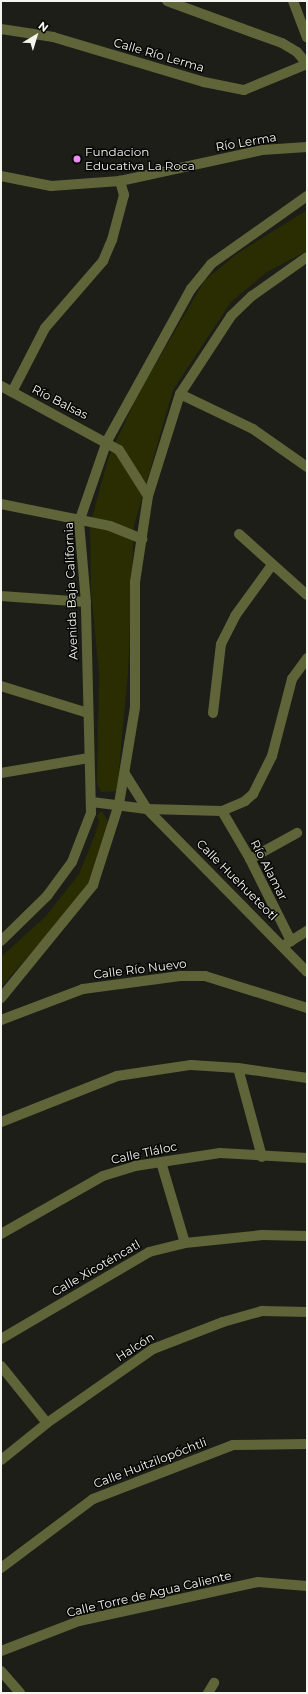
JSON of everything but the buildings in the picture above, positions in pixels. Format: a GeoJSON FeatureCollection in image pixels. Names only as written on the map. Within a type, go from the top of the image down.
{"type":"FeatureCollection","features":[{"type":"Feature","properties":{"kind":"street"},"geometry":{"type":"LineString","coordinates":[[167,1],[282,43],[296,52],[307,64]]}},
{"type":"Feature","properties":{"kind":"street"},"geometry":{"type":"LineString","coordinates":[[293,1],[307,37]]}},
{"type":"Feature","properties":{"kind":"street","name":"Calle Río Lerma"},"geometry":{"type":"LineString","coordinates":[[1,29],[53,37],[204,82],[244,90],[307,64]]}},
{"type":"Feature","properties":{"kind":"street","name":"Río Lerma"},"geometry":{"type":"LineString","coordinates":[[1,176],[51,186],[120,181],[262,150],[307,147]]}},
{"type":"Feature","properties":{"kind":"street"},"geometry":{"type":"LineString","coordinates":[[12,392],[45,328],[103,261],[112,240],[124,195],[120,181]]}},
{"type":"Feature","properties":{"kind":"street","name":"Avenida Baja California"},"geometry":{"type":"LineString","coordinates":[[1,941],[47,896],[72,862],[82,840],[92,802],[89,758],[86,602],[79,522],[107,441],[191,289],[210,264],[307,196]]}},
{"type":"Feature","properties":{"kind":"street"},"geometry":{"type":"LineString","coordinates":[[1,998],[93,885],[119,804],[135,707],[135,582],[148,496],[180,394],[231,316],[252,296],[307,257]]}},
{"type":"Feature","properties":{"kind":"street","name":"Río Balsas"},"geometry":{"type":"LineString","coordinates":[[1,386],[107,441],[119,450],[128,462],[148,496]]}},
{"type":"Feature","properties":{"kind":"street"},"geometry":{"type":"LineString","coordinates":[[180,394],[253,429],[307,467]]}},
{"type":"Feature","properties":{"kind":"street"},"geometry":{"type":"LineString","coordinates":[[1,504],[79,522],[110,526],[142,538]]}},
{"type":"Feature","properties":{"kind":"street"},"geometry":{"type":"LineString","coordinates":[[240,534],[272,565],[307,595]]}},
{"type":"Feature","properties":{"kind":"street"},"geometry":{"type":"LineString","coordinates":[[213,713],[221,644],[235,616],[272,565]]}},
{"type":"Feature","properties":{"kind":"street"},"geometry":{"type":"LineString","coordinates":[[1,596],[86,602]]}},
{"type":"Feature","properties":{"kind":"street"},"geometry":{"type":"LineString","coordinates":[[92,802],[119,804],[147,809],[222,811],[245,801],[253,794],[272,756],[292,679],[307,658]]}},
{"type":"Feature","properties":{"kind":"street"},"geometry":{"type":"LineString","coordinates":[[1,686],[88,713]]}},
{"type":"Feature","properties":{"kind":"street"},"geometry":{"type":"LineString","coordinates":[[1,773],[89,758]]}},
{"type":"Feature","properties":{"kind":"street","name":"Calle Huehueteotl"},"geometry":{"type":"LineString","coordinates":[[125,774],[147,809],[287,943],[307,972]]}},
{"type":"Feature","properties":{"kind":"street","name":"Río Alamar"},"geometry":{"type":"LineString","coordinates":[[222,811],[250,858],[287,943]]}},
{"type":"Feature","properties":{"kind":"street"},"geometry":{"type":"LineString","coordinates":[[250,858],[297,833]]}},
{"type":"Feature","properties":{"kind":"street"},"geometry":{"type":"LineString","coordinates":[[287,943],[307,931]]}},
{"type":"Feature","properties":{"kind":"street","name":"Calle Río Nuevo"},"geometry":{"type":"LineString","coordinates":[[1,1020],[83,989],[180,976],[205,976],[307,1008]]}},
{"type":"Feature","properties":{"kind":"street"},"geometry":{"type":"LineString","coordinates":[[1,1122],[117,1076],[191,1065],[238,1068],[307,1078]]}},
{"type":"Feature","properties":{"kind":"street"},"geometry":{"type":"LineString","coordinates":[[238,1068],[262,1157]]}},
{"type":"Feature","properties":{"kind":"street","name":"Calle Tláloc"},"geometry":{"type":"LineString","coordinates":[[1,1234],[103,1176],[161,1162],[220,1153],[262,1157],[307,1158]]}},
{"type":"Feature","properties":{"kind":"street"},"geometry":{"type":"LineString","coordinates":[[161,1162],[185,1243]]}},
{"type":"Feature","properties":{"kind":"street","name":"Calle Xicoténcatl"},"geometry":{"type":"LineString","coordinates":[[1,1339],[149,1252],[185,1243],[263,1236],[307,1236]]}},
{"type":"Feature","properties":{"kind":"street","name":"Halcón"},"geometry":{"type":"LineString","coordinates":[[1,1460],[47,1423],[153,1349],[223,1322],[262,1312],[307,1312]]}},
{"type":"Feature","properties":{"kind":"street"},"geometry":{"type":"LineString","coordinates":[[1,1366],[47,1423]]}},
{"type":"Feature","properties":{"kind":"street","name":"Calle Huitzilopóchtli"},"geometry":{"type":"LineString","coordinates":[[1,1568],[93,1499],[233,1445],[307,1444]]}},
{"type":"Feature","properties":{"kind":"street","name":"Calle Torre de Agua Caliente"},"geometry":{"type":"LineString","coordinates":[[1,1651],[79,1621],[258,1582],[307,1586]]}},
{"type":"Feature","properties":{"kind":"street"},"geometry":{"type":"LineString","coordinates":[[1,1672],[20,1693]]}},
{"type":"Feature","properties":{"kind":"street"},"geometry":{"type":"LineString","coordinates":[[208,1693],[214,1683]]}},
{"type":"Feature","properties":{"kind":"green space"},"geometry":{"type":"Polygon","coordinates":[[[307,210],[307,251],[267,272],[231,302],[173,390],[134,526],[128,673],[117,791],[101,792],[97,784],[99,674],[91,591],[90,525],[108,459],[139,392],[205,280],[238,253],[307,210]]]}},
{"type":"Feature","properties":{"kind":"green space"},"geometry":{"type":"Polygon","coordinates":[[[102,811],[109,823],[89,887],[1,987],[1,957],[46,916],[79,874],[95,835],[99,821],[97,815],[102,811]]]}},
{"type":"Feature","properties":{"kind":"place","name":"Fundacion Educativa La Roca"},"geometry":{"type":"Point","coordinates":[77,159]}}]}
